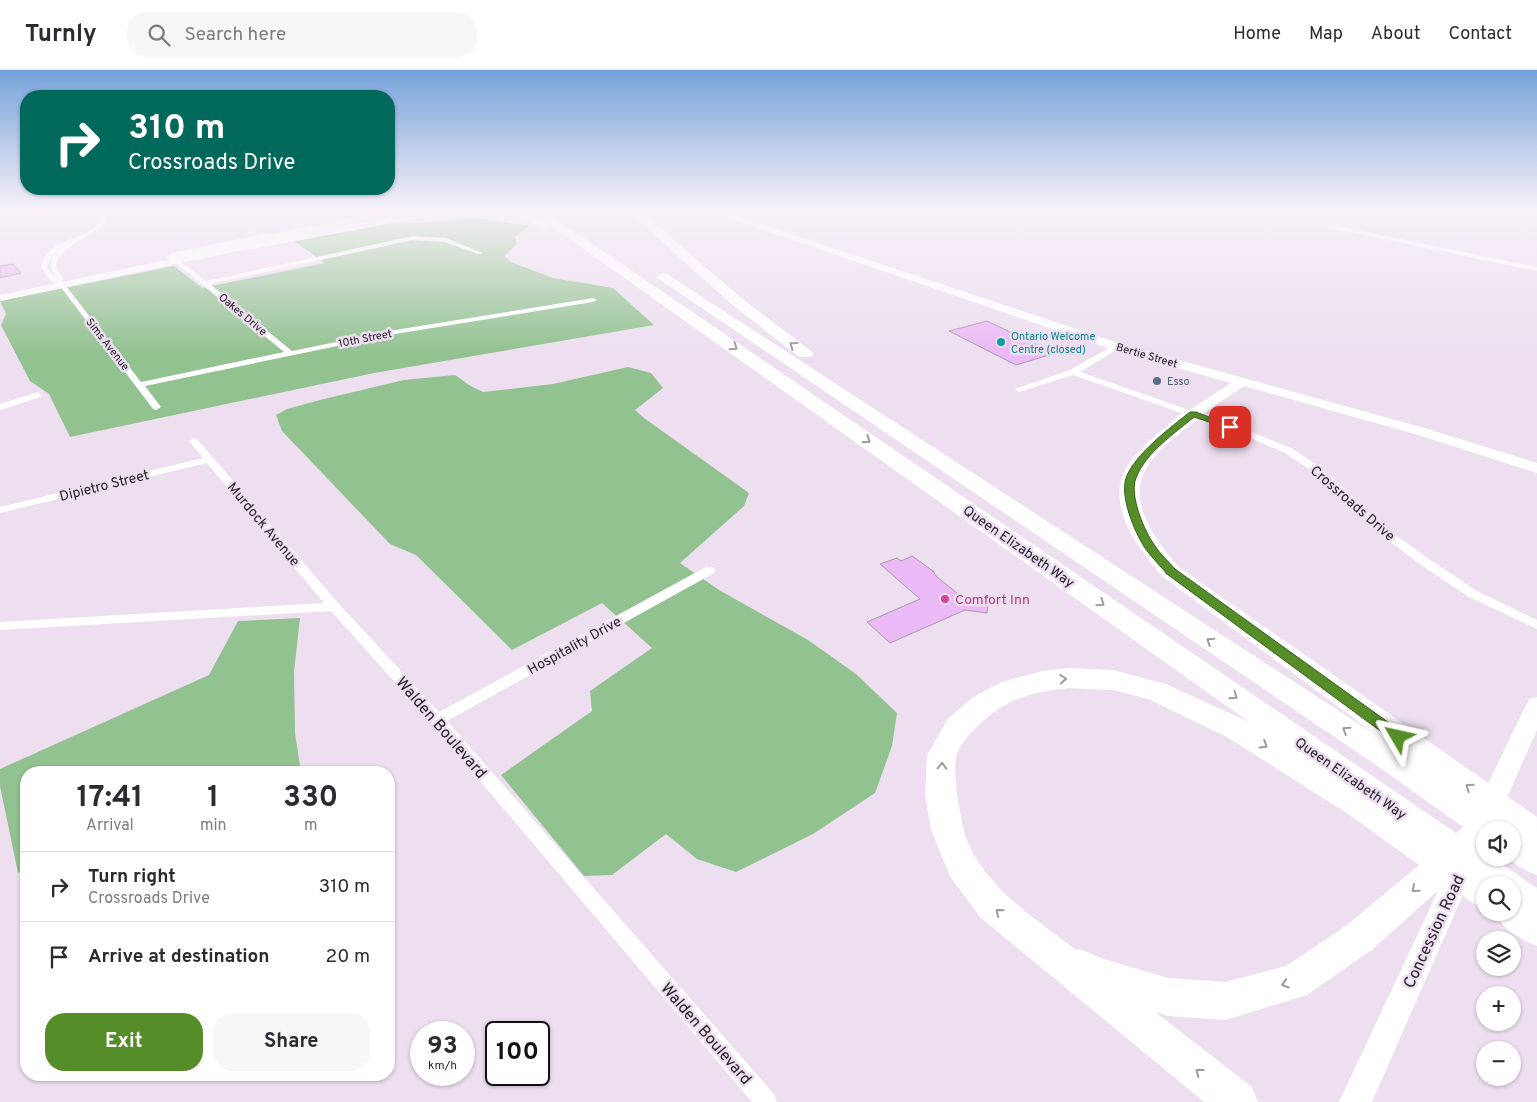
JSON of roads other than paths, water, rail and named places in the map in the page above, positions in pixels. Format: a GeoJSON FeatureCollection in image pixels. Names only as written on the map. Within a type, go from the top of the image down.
{"type":"FeatureCollection","features":[{"type":"Feature","properties":{"kind":"highway"},"geometry":{"type":"LineString","coordinates":[[174,259],[186,256]]}},
{"type":"Feature","properties":{"kind":"highway"},"geometry":{"type":"LineString","coordinates":[[591,256],[628,280],[668,301]]}},
{"type":"Feature","properties":{"kind":"highway","name":"Queen Elizabeth Way"},"geometry":{"type":"LineString","coordinates":[[603,256],[1361,795]]}},
{"type":"Feature","properties":{"kind":"highway"},"geometry":{"type":"LineString","coordinates":[[685,256],[776,333],[962,466],[1087,559]]}},
{"type":"Feature","properties":{"kind":"highway","name":"Queen Elizabeth Way"},"geometry":{"type":"LineString","coordinates":[[649,269],[1087,559],[1393,747],[1476,824]]}},
{"type":"Feature","properties":{"kind":"highway"},"geometry":{"type":"LineString","coordinates":[[1193,414],[1165,436],[1145,456],[1131,478],[1130,502],[1138,525],[1150,547],[1171,572],[1393,747],[1529,849]]}},
{"type":"Feature","properties":{"kind":"highway"},"geometry":{"type":"LineString","coordinates":[[1237,1102],[992,906],[964,867],[947,829],[941,794],[942,755],[957,728],[983,704],[1012,689],[1042,681],[1070,678],[1114,680],[1156,691],[1188,704],[1361,795],[1480,876]]}},
{"type":"Feature","properties":{"kind":"highway"},"geometry":{"type":"LineString","coordinates":[[1036,943],[1095,975],[1168,997],[1225,1001],[1294,982],[1360,937],[1476,840]]}},
{"type":"Feature","properties":{"kind":"highway"},"geometry":{"type":"LineString","coordinates":[[1521,909],[1537,929]]}},
{"type":"Feature","properties":{"kind":"main road"},"geometry":{"type":"LineString","coordinates":[[0,298],[59,279],[190,256]]}},
{"type":"Feature","properties":{"kind":"main road"},"geometry":{"type":"LineString","coordinates":[[0,293],[59,279],[174,259]]}},
{"type":"Feature","properties":{"kind":"street","name":"Sims Avenue"},"geometry":{"type":"LineString","coordinates":[[47,256],[45,258],[44,268],[52,279],[59,279],[156,407]]}},
{"type":"Feature","properties":{"kind":"street"},"geometry":{"type":"LineString","coordinates":[[174,259],[187,256]]}},
{"type":"Feature","properties":{"kind":"street"},"geometry":{"type":"LineString","coordinates":[[206,283],[329,256]]}},
{"type":"Feature","properties":{"kind":"street","name":"Bertie Street"},"geometry":{"type":"LineString","coordinates":[[847,256],[1117,347],[1423,432],[1537,468]]}},
{"type":"Feature","properties":{"kind":"street"},"geometry":{"type":"LineString","coordinates":[[1474,256],[1537,269]]}},
{"type":"Feature","properties":{"kind":"street","name":"Oakes Drive"},"geometry":{"type":"LineString","coordinates":[[174,259],[206,283],[290,353]]}},
{"type":"Feature","properties":{"kind":"street","name":"10th Street"},"geometry":{"type":"LineString","coordinates":[[139,385],[395,332],[593,300]]}},
{"type":"Feature","properties":{"kind":"street"},"geometry":{"type":"LineString","coordinates":[[1019,389],[1073,372],[1117,347]]}},
{"type":"Feature","properties":{"kind":"street","name":"Crossroads Drive"},"geometry":{"type":"LineString","coordinates":[[1073,372],[1262,439],[1288,452],[1313,467],[1343,493],[1376,526],[1424,562],[1473,594],[1537,625]]}},
{"type":"Feature","properties":{"kind":"street"},"geometry":{"type":"LineString","coordinates":[[1193,414],[1241,382]]}},
{"type":"Feature","properties":{"kind":"street"},"geometry":{"type":"LineString","coordinates":[[0,407],[38,395]]}},
{"type":"Feature","properties":{"kind":"street","name":"Murdock Avenue"},"geometry":{"type":"LineString","coordinates":[[194,441],[334,607]]}},
{"type":"Feature","properties":{"kind":"street","name":"Dipietro Street"},"geometry":{"type":"LineString","coordinates":[[0,510],[209,459]]}},
{"type":"Feature","properties":{"kind":"street","name":"Hospitality Drive"},"geometry":{"type":"LineString","coordinates":[[437,720],[710,570]]}},
{"type":"Feature","properties":{"kind":"street"},"geometry":{"type":"LineString","coordinates":[[0,626],[334,607]]}},
{"type":"Feature","properties":{"kind":"street","name":"Walden Boulevard"},"geometry":{"type":"LineString","coordinates":[[334,607],[437,720],[766,1102]]}},
{"type":"Feature","properties":{"kind":"street","name":"Concession Road"},"geometry":{"type":"LineString","coordinates":[[1490,821],[1537,705]]}},
{"type":"Feature","properties":{"kind":"street","name":"Concession Road"},"geometry":{"type":"LineString","coordinates":[[1355,1102],[1476,851]]}},
{"type":"Feature","properties":{"kind":"place","name":"Ontario Welcome Centre (closed)"},"geometry":{"type":"Point","coordinates":[1001,342]}},
{"type":"Feature","properties":{"kind":"place","name":"Esso"},"geometry":{"type":"Point","coordinates":[1157,381]}},
{"type":"Feature","properties":{"kind":"place","name":"Comfort Inn"},"geometry":{"type":"Point","coordinates":[945,599]}}]}
